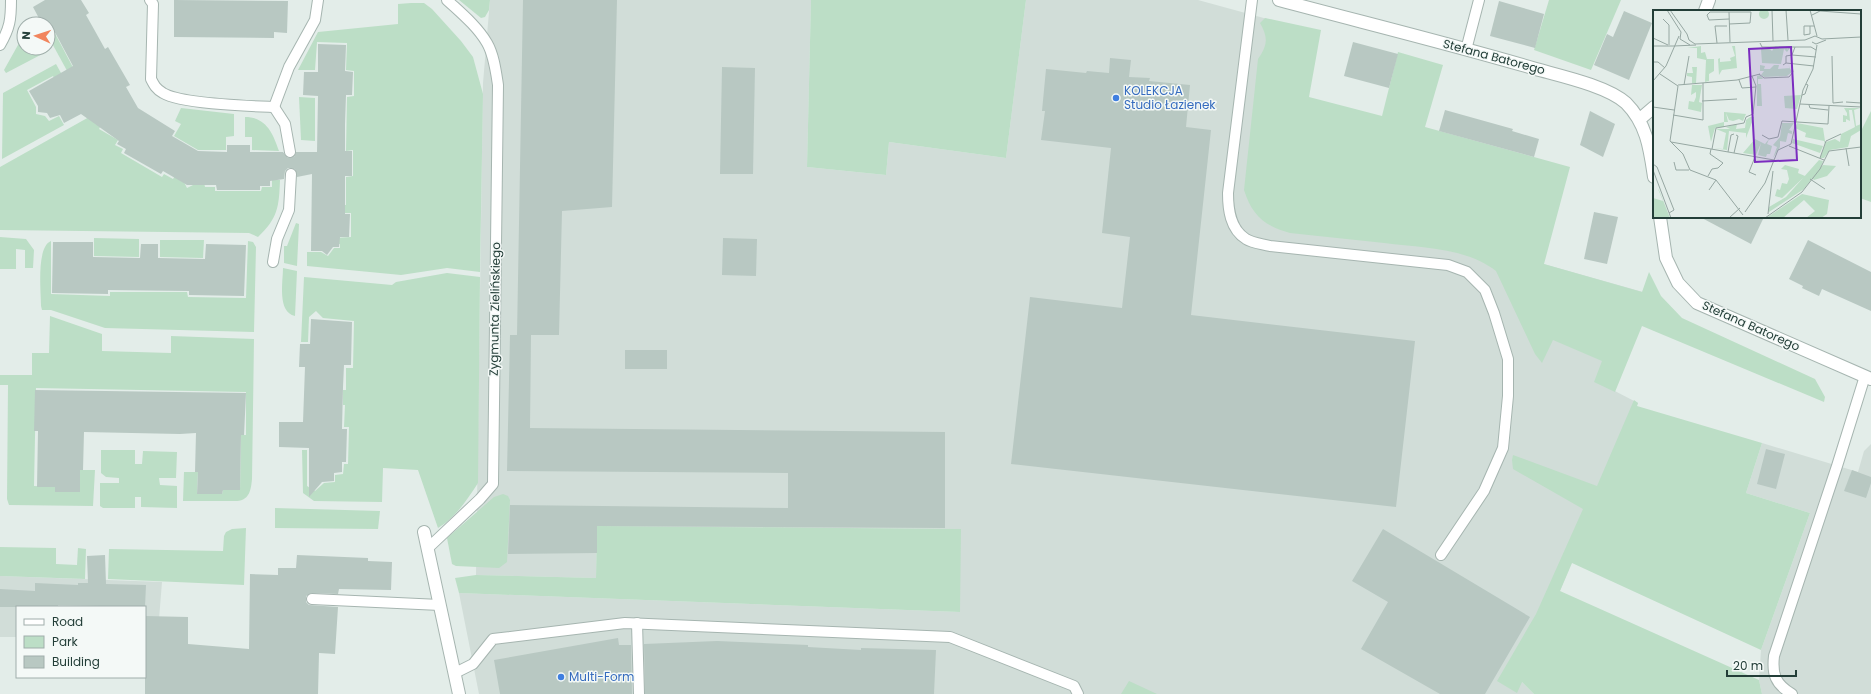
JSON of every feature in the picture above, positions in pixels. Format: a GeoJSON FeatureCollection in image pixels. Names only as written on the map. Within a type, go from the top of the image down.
{"type":"FeatureCollection","features":[{"type":"Feature","properties":{"kind":"street","name":"Stefana Batorego"},"geometry":{"type":"LineString","coordinates":[[1279,0],[1586,83],[1616,96],[1625,102],[1640,119],[1649,146],[1653,172]]}},
{"type":"Feature","properties":{"kind":"street"},"geometry":{"type":"LineString","coordinates":[[1705,10],[1709,0]]}},
{"type":"Feature","properties":{"kind":"street"},"geometry":{"type":"LineString","coordinates":[[1640,119],[1653,108]]}},
{"type":"Feature","properties":{"kind":"street","name":"Stefana Batorego"},"geometry":{"type":"LineString","coordinates":[[1660,218],[1666,258],[1678,283],[1697,303],[1868,377]]}},
{"type":"Feature","properties":{"kind":"street"},"geometry":{"type":"LineString","coordinates":[[424,532],[459,694]]}},
{"type":"Feature","properties":{"kind":"lane"},"geometry":{"type":"LineString","coordinates":[[0,45],[7,34],[11,22],[11,0]]}},
{"type":"Feature","properties":{"kind":"lane"},"geometry":{"type":"LineString","coordinates":[[150,0],[153,4],[151,79],[155,87],[173,98],[274,107]]}},
{"type":"Feature","properties":{"kind":"lane"},"geometry":{"type":"LineString","coordinates":[[274,107],[289,67],[315,20],[318,0]]}},
{"type":"Feature","properties":{"kind":"lane","name":"Zygmunta Zielińskiego"},"geometry":{"type":"LineString","coordinates":[[428,548],[461,518],[493,484],[498,85],[494,63],[488,44],[468,19],[447,0]]}},
{"type":"Feature","properties":{"kind":"lane"},"geometry":{"type":"LineString","coordinates":[[1252,0],[1228,193],[1228,212],[1235,226],[1246,239],[1270,246],[1448,265],[1467,272],[1484,290],[1494,313],[1508,359],[1508,396],[1503,448],[1484,491],[1441,555]]}},
{"type":"Feature","properties":{"kind":"lane"},"geometry":{"type":"LineString","coordinates":[[1466,50],[1479,0]]}},
{"type":"Feature","properties":{"kind":"lane"},"geometry":{"type":"LineString","coordinates":[[274,107],[285,124],[290,152]]}},
{"type":"Feature","properties":{"kind":"lane"},"geometry":{"type":"LineString","coordinates":[[273,262],[277,239],[289,210],[291,174]]}},
{"type":"Feature","properties":{"kind":"lane"},"geometry":{"type":"LineString","coordinates":[[1792,694],[1776,681],[1772,669],[1774,656],[1868,377]]}},
{"type":"Feature","properties":{"kind":"lane"},"geometry":{"type":"LineString","coordinates":[[312,599],[440,605]]}},
{"type":"Feature","properties":{"kind":"lane"},"geometry":{"type":"LineString","coordinates":[[455,673],[473,664],[493,639],[625,623],[637,623],[950,637],[1074,686],[1078,694]]}},
{"type":"Feature","properties":{"kind":"lane"},"geometry":{"type":"LineString","coordinates":[[637,623],[639,694]]}},
{"type":"Feature","properties":{"kind":"shaded area"},"geometry":{"type":"Polygon","coordinates":[[[490,0],[811,0],[807,167],[886,175],[889,142],[1006,158],[1026,0],[1198,0],[1271,20],[1251,182],[1643,292],[1609,388],[1638,403],[1522,682],[1534,694],[479,694],[459,593],[960,612],[960,529],[597,529],[596,578],[476,575],[483,83],[490,0]]]}},
{"type":"Feature","properties":{"kind":"shaded area"},"geometry":{"type":"Polygon","coordinates":[[[1762,443],[1858,472],[1864,451],[1871,444],[1871,694],[1762,694],[1759,680],[1761,650],[1810,513],[1746,493],[1762,443]]]}},
{"type":"Feature","properties":{"kind":"shaded area"},"geometry":{"type":"Polygon","coordinates":[[[0,576],[162,582],[157,644],[146,643],[146,606],[16,606],[16,637],[0,637],[0,576]]]}},
{"type":"Feature","properties":{"kind":"green space"},"geometry":{"type":"Polygon","coordinates":[[[459,0],[490,0],[489,10],[485,17],[481,18],[459,0]]]}},
{"type":"Feature","properties":{"kind":"green space"},"geometry":{"type":"Polygon","coordinates":[[[811,0],[1026,0],[1006,158],[889,142],[886,175],[807,167],[811,0]]]}},
{"type":"Feature","properties":{"kind":"green space"},"geometry":{"type":"Polygon","coordinates":[[[1549,0],[1621,0],[1591,70],[1534,50],[1549,0]]]}},
{"type":"Feature","properties":{"kind":"green space"},"geometry":{"type":"Polygon","coordinates":[[[424,3],[432,9],[461,41],[473,57],[483,94],[480,272],[447,268],[401,275],[307,266],[307,252],[321,252],[328,256],[334,248],[340,248],[340,244],[335,244],[335,238],[351,237],[351,213],[341,213],[341,205],[346,205],[346,177],[353,176],[353,150],[346,151],[347,97],[354,96],[354,71],[346,70],[347,43],[317,42],[315,70],[298,70],[318,32],[398,24],[398,4],[424,3]]]}},
{"type":"Feature","properties":{"kind":"green space"},"geometry":{"type":"Polygon","coordinates":[[[1265,18],[1321,30],[1309,97],[1382,116],[1398,52],[1443,65],[1425,127],[1570,167],[1544,264],[1642,292],[1649,272],[1661,296],[1682,318],[1815,379],[1825,397],[1824,402],[1642,326],[1615,392],[1594,382],[1602,361],[1553,340],[1542,363],[1535,354],[1496,271],[1484,263],[1471,257],[1442,250],[1290,233],[1266,223],[1255,213],[1244,190],[1258,59],[1264,49],[1266,41],[1266,37],[1260,23],[1265,18]]]}},
{"type":"Feature","properties":{"kind":"green space"},"geometry":{"type":"Polygon","coordinates":[[[56,35],[77,75],[71,78],[56,51],[56,35]]]}},
{"type":"Feature","properties":{"kind":"green space"},"geometry":{"type":"Polygon","coordinates":[[[16,49],[16,56],[38,56],[6,73],[4,70],[16,49]]]}},
{"type":"Feature","properties":{"kind":"green space"},"geometry":{"type":"Polygon","coordinates":[[[56,64],[66,82],[58,86],[53,76],[27,90],[36,107],[36,114],[45,116],[49,121],[59,116],[64,125],[2,159],[3,93],[56,64]]]}},
{"type":"Feature","properties":{"kind":"green space"},"geometry":{"type":"Polygon","coordinates":[[[299,97],[315,98],[315,141],[301,140],[299,97]]]}},
{"type":"Feature","properties":{"kind":"green space"},"geometry":{"type":"Polygon","coordinates":[[[181,108],[234,114],[234,136],[226,137],[226,150],[198,150],[174,136],[181,124],[175,121],[181,108]]]}},
{"type":"Feature","properties":{"kind":"green space"},"geometry":{"type":"Polygon","coordinates":[[[1871,111],[1871,202],[1861,198],[1861,131],[1871,111]]]}},
{"type":"Feature","properties":{"kind":"green space"},"geometry":{"type":"Polygon","coordinates":[[[98,112],[104,120],[99,129],[118,140],[115,145],[123,149],[121,153],[162,177],[164,174],[173,179],[176,174],[181,176],[187,188],[199,182],[204,182],[205,187],[215,187],[215,191],[261,191],[262,187],[272,187],[272,180],[280,180],[278,205],[270,224],[258,237],[249,233],[0,230],[0,167],[98,112]]]}},
{"type":"Feature","properties":{"kind":"green space"},"geometry":{"type":"Polygon","coordinates":[[[245,117],[258,120],[268,127],[279,151],[252,150],[252,137],[245,137],[245,117]]]}},
{"type":"Feature","properties":{"kind":"green space"},"geometry":{"type":"Polygon","coordinates":[[[296,223],[299,224],[297,266],[284,263],[284,246],[287,246],[296,223]]]}},
{"type":"Feature","properties":{"kind":"green space"},"geometry":{"type":"Polygon","coordinates":[[[0,237],[26,239],[34,250],[33,268],[25,268],[25,250],[16,249],[16,269],[0,269],[0,237]]]}},
{"type":"Feature","properties":{"kind":"green space"},"geometry":{"type":"Polygon","coordinates":[[[94,238],[139,239],[139,257],[94,256],[94,238]]]}},
{"type":"Feature","properties":{"kind":"green space"},"geometry":{"type":"Polygon","coordinates":[[[160,240],[204,240],[203,258],[160,257],[160,240]]]}},
{"type":"Feature","properties":{"kind":"green space"},"geometry":{"type":"Polygon","coordinates":[[[51,241],[51,294],[110,296],[110,292],[187,292],[188,297],[246,298],[248,241],[253,242],[256,247],[254,332],[105,328],[51,310],[42,310],[40,281],[41,261],[46,245],[51,241]]]}},
{"type":"Feature","properties":{"kind":"green space"},"geometry":{"type":"Polygon","coordinates":[[[283,268],[297,271],[295,316],[289,313],[283,303],[283,268]]]}},
{"type":"Feature","properties":{"kind":"green space"},"geometry":{"type":"Polygon","coordinates":[[[447,273],[480,277],[478,483],[456,513],[438,528],[418,470],[383,468],[382,502],[314,501],[303,493],[302,450],[307,450],[307,486],[315,491],[324,483],[335,482],[335,475],[343,474],[344,464],[348,464],[349,427],[344,427],[345,405],[343,405],[343,390],[346,390],[346,368],[353,368],[354,321],[323,318],[316,311],[309,317],[308,342],[301,342],[304,277],[392,285],[396,282],[447,273]]]}},
{"type":"Feature","properties":{"kind":"green space"},"geometry":{"type":"Polygon","coordinates":[[[50,316],[102,334],[102,351],[171,353],[171,336],[254,339],[252,479],[249,493],[245,499],[237,501],[183,501],[184,472],[198,472],[197,494],[222,494],[223,490],[240,490],[241,435],[246,435],[246,392],[36,388],[34,486],[55,487],[55,492],[80,492],[80,470],[95,470],[93,506],[9,505],[7,499],[8,385],[0,385],[0,375],[32,375],[32,353],[49,353],[50,316]]]}},
{"type":"Feature","properties":{"kind":"green space"},"geometry":{"type":"Polygon","coordinates":[[[1634,400],[1638,403],[1637,406],[1762,443],[1746,493],[1810,513],[1761,650],[1572,563],[1560,591],[1759,680],[1762,694],[1534,694],[1522,682],[1517,693],[1497,681],[1536,614],[1583,509],[1513,469],[1513,455],[1597,486],[1634,400]]]}},
{"type":"Feature","properties":{"kind":"green space"},"geometry":{"type":"Polygon","coordinates":[[[101,450],[135,450],[135,464],[142,464],[143,451],[177,452],[176,478],[159,478],[160,485],[177,486],[177,508],[141,507],[141,497],[135,497],[135,508],[103,508],[100,506],[100,483],[119,483],[119,478],[106,477],[101,473],[101,450]]]}},
{"type":"Feature","properties":{"kind":"green space"},"geometry":{"type":"Polygon","coordinates":[[[503,494],[508,496],[510,500],[507,562],[499,568],[456,566],[452,564],[447,538],[494,497],[503,494]]]}},
{"type":"Feature","properties":{"kind":"green space"},"geometry":{"type":"Polygon","coordinates":[[[275,508],[380,511],[378,529],[275,528],[275,508]]]}},
{"type":"Feature","properties":{"kind":"green space"},"geometry":{"type":"Polygon","coordinates":[[[597,526],[961,529],[960,612],[459,593],[455,578],[476,575],[596,578],[597,526]]]}},
{"type":"Feature","properties":{"kind":"green space"},"geometry":{"type":"Polygon","coordinates":[[[246,528],[244,585],[108,579],[109,549],[223,551],[224,536],[226,532],[232,529],[246,528]]]}},
{"type":"Feature","properties":{"kind":"green space"},"geometry":{"type":"Polygon","coordinates":[[[0,547],[56,548],[56,564],[77,565],[78,548],[86,549],[85,579],[0,576],[0,547]]]}},
{"type":"Feature","properties":{"kind":"green space"},"geometry":{"type":"Polygon","coordinates":[[[1129,681],[1157,694],[1121,694],[1129,681]]]}},
{"type":"Feature","properties":{"kind":"building"},"geometry":{"type":"Polygon","coordinates":[[[45,0],[81,0],[89,13],[86,15],[105,49],[108,47],[130,85],[126,87],[138,108],[175,131],[172,136],[198,151],[227,152],[227,145],[250,145],[250,152],[283,152],[288,158],[294,157],[296,152],[317,152],[318,96],[303,95],[304,72],[318,72],[318,44],[346,45],[345,71],[353,72],[352,95],[346,95],[345,124],[345,151],[352,151],[352,176],[345,176],[345,214],[350,214],[349,237],[340,237],[339,247],[333,247],[327,255],[322,251],[311,251],[312,174],[297,177],[295,169],[288,168],[285,171],[284,179],[270,181],[270,186],[260,186],[260,190],[217,190],[216,185],[187,185],[163,171],[161,174],[124,153],[126,149],[117,144],[119,141],[81,114],[64,123],[60,115],[50,118],[47,113],[38,112],[38,106],[29,91],[73,66],[56,34],[56,16],[38,16],[33,7],[45,0]]]}},
{"type":"Feature","properties":{"kind":"building"},"geometry":{"type":"Polygon","coordinates":[[[174,0],[288,1],[287,33],[274,32],[274,38],[174,37],[174,0]]]}},
{"type":"Feature","properties":{"kind":"building"},"geometry":{"type":"Polygon","coordinates":[[[523,0],[617,0],[612,207],[562,211],[559,335],[531,335],[530,428],[945,432],[945,528],[597,526],[597,553],[508,554],[510,505],[788,508],[788,473],[507,471],[510,335],[517,335],[523,0]]]}},
{"type":"Feature","properties":{"kind":"building"},"geometry":{"type":"Polygon","coordinates":[[[1499,1],[1544,14],[1535,48],[1490,36],[1499,1]]]}},
{"type":"Feature","properties":{"kind":"building"},"geometry":{"type":"Polygon","coordinates":[[[1624,11],[1652,23],[1629,80],[1594,65],[1607,34],[1613,37],[1624,11]]]}},
{"type":"Feature","properties":{"kind":"building"},"geometry":{"type":"Polygon","coordinates":[[[1353,42],[1398,54],[1389,88],[1344,76],[1353,42]]]}},
{"type":"Feature","properties":{"kind":"building"},"geometry":{"type":"Polygon","coordinates":[[[1110,58],[1131,60],[1129,77],[1150,78],[1149,81],[1190,85],[1186,127],[1211,130],[1191,315],[1415,341],[1396,507],[1011,464],[1030,297],[1122,308],[1130,237],[1102,233],[1111,148],[1041,140],[1045,111],[1042,111],[1046,69],[1086,73],[1087,71],[1109,73],[1110,58]]]}},
{"type":"Feature","properties":{"kind":"building"},"geometry":{"type":"Polygon","coordinates":[[[722,67],[755,68],[753,174],[720,174],[722,67]]]}},
{"type":"Feature","properties":{"kind":"building"},"geometry":{"type":"Polygon","coordinates":[[[1445,110],[1513,129],[1512,131],[1539,139],[1534,157],[1439,131],[1445,110]]]}},
{"type":"Feature","properties":{"kind":"building"},"geometry":{"type":"Polygon","coordinates":[[[1590,111],[1615,124],[1603,157],[1580,145],[1590,111]]]}},
{"type":"Feature","properties":{"kind":"building"},"geometry":{"type":"Polygon","coordinates":[[[1594,212],[1618,217],[1607,264],[1584,259],[1594,212]]]}},
{"type":"Feature","properties":{"kind":"building"},"geometry":{"type":"Polygon","coordinates":[[[1702,218],[1764,218],[1751,244],[1702,218]]]}},
{"type":"Feature","properties":{"kind":"building"},"geometry":{"type":"Polygon","coordinates":[[[723,238],[757,239],[756,276],[722,275],[723,238]]]}},
{"type":"Feature","properties":{"kind":"building"},"geometry":{"type":"Polygon","coordinates":[[[1808,240],[1871,272],[1871,311],[1822,289],[1819,296],[1802,288],[1803,286],[1789,279],[1808,240]]]}},
{"type":"Feature","properties":{"kind":"building"},"geometry":{"type":"Polygon","coordinates":[[[53,242],[93,242],[93,257],[140,258],[141,244],[158,244],[158,258],[205,259],[206,244],[246,245],[244,296],[189,295],[189,291],[108,290],[108,294],[52,293],[53,242]]]}},
{"type":"Feature","properties":{"kind":"building"},"geometry":{"type":"Polygon","coordinates":[[[311,319],[352,322],[351,365],[344,365],[343,387],[342,429],[347,429],[346,462],[342,462],[342,472],[334,473],[334,481],[322,482],[309,497],[309,448],[279,447],[279,422],[303,422],[305,367],[299,367],[300,344],[310,344],[311,319]]]}},
{"type":"Feature","properties":{"kind":"building"},"geometry":{"type":"Polygon","coordinates":[[[625,350],[667,350],[667,369],[625,369],[625,350]]]}},
{"type":"Feature","properties":{"kind":"building"},"geometry":{"type":"Polygon","coordinates":[[[35,390],[246,393],[244,435],[241,435],[240,490],[223,490],[222,494],[197,494],[198,472],[195,472],[196,433],[84,432],[83,470],[80,470],[80,492],[55,492],[55,487],[37,487],[38,431],[34,431],[35,390]]]}},
{"type":"Feature","properties":{"kind":"building"},"geometry":{"type":"Polygon","coordinates":[[[1766,449],[1785,454],[1776,489],[1757,484],[1766,449]]]}},
{"type":"Feature","properties":{"kind":"building"},"geometry":{"type":"Polygon","coordinates":[[[1852,470],[1871,477],[1871,483],[1866,498],[1844,491],[1852,470]]]}},
{"type":"Feature","properties":{"kind":"building"},"geometry":{"type":"Polygon","coordinates":[[[1383,529],[1530,617],[1485,694],[1440,694],[1361,649],[1388,602],[1352,581],[1383,529]]]}},
{"type":"Feature","properties":{"kind":"building"},"geometry":{"type":"Polygon","coordinates":[[[105,555],[106,584],[146,585],[145,606],[58,605],[0,607],[0,589],[35,591],[35,583],[78,585],[78,583],[88,583],[87,556],[105,555]]]}},
{"type":"Feature","properties":{"kind":"building"},"geometry":{"type":"Polygon","coordinates":[[[297,555],[368,558],[368,561],[392,562],[391,590],[339,589],[338,594],[312,593],[306,596],[306,602],[309,605],[338,607],[335,654],[319,653],[318,694],[145,694],[146,616],[188,617],[188,644],[249,649],[250,574],[278,575],[278,568],[296,568],[297,555]]]}},
{"type":"Feature","properties":{"kind":"building","name":"Multi-Form"},"geometry":{"type":"Polygon","coordinates":[[[618,638],[619,645],[631,645],[632,694],[500,694],[494,660],[618,638]]]}},
{"type":"Feature","properties":{"kind":"building"},"geometry":{"type":"Polygon","coordinates":[[[717,641],[808,645],[808,647],[861,650],[861,648],[936,650],[934,694],[645,694],[644,644],[717,641]]]}},
{"type":"Feature","properties":{"kind":"place","name":"KOLEKCJA Studio Łazienek"},"geometry":{"type":"Point","coordinates":[1116,98]}},
{"type":"Feature","properties":{"kind":"place","name":"Multi-Form"},"geometry":{"type":"Point","coordinates":[561,677]}}]}
